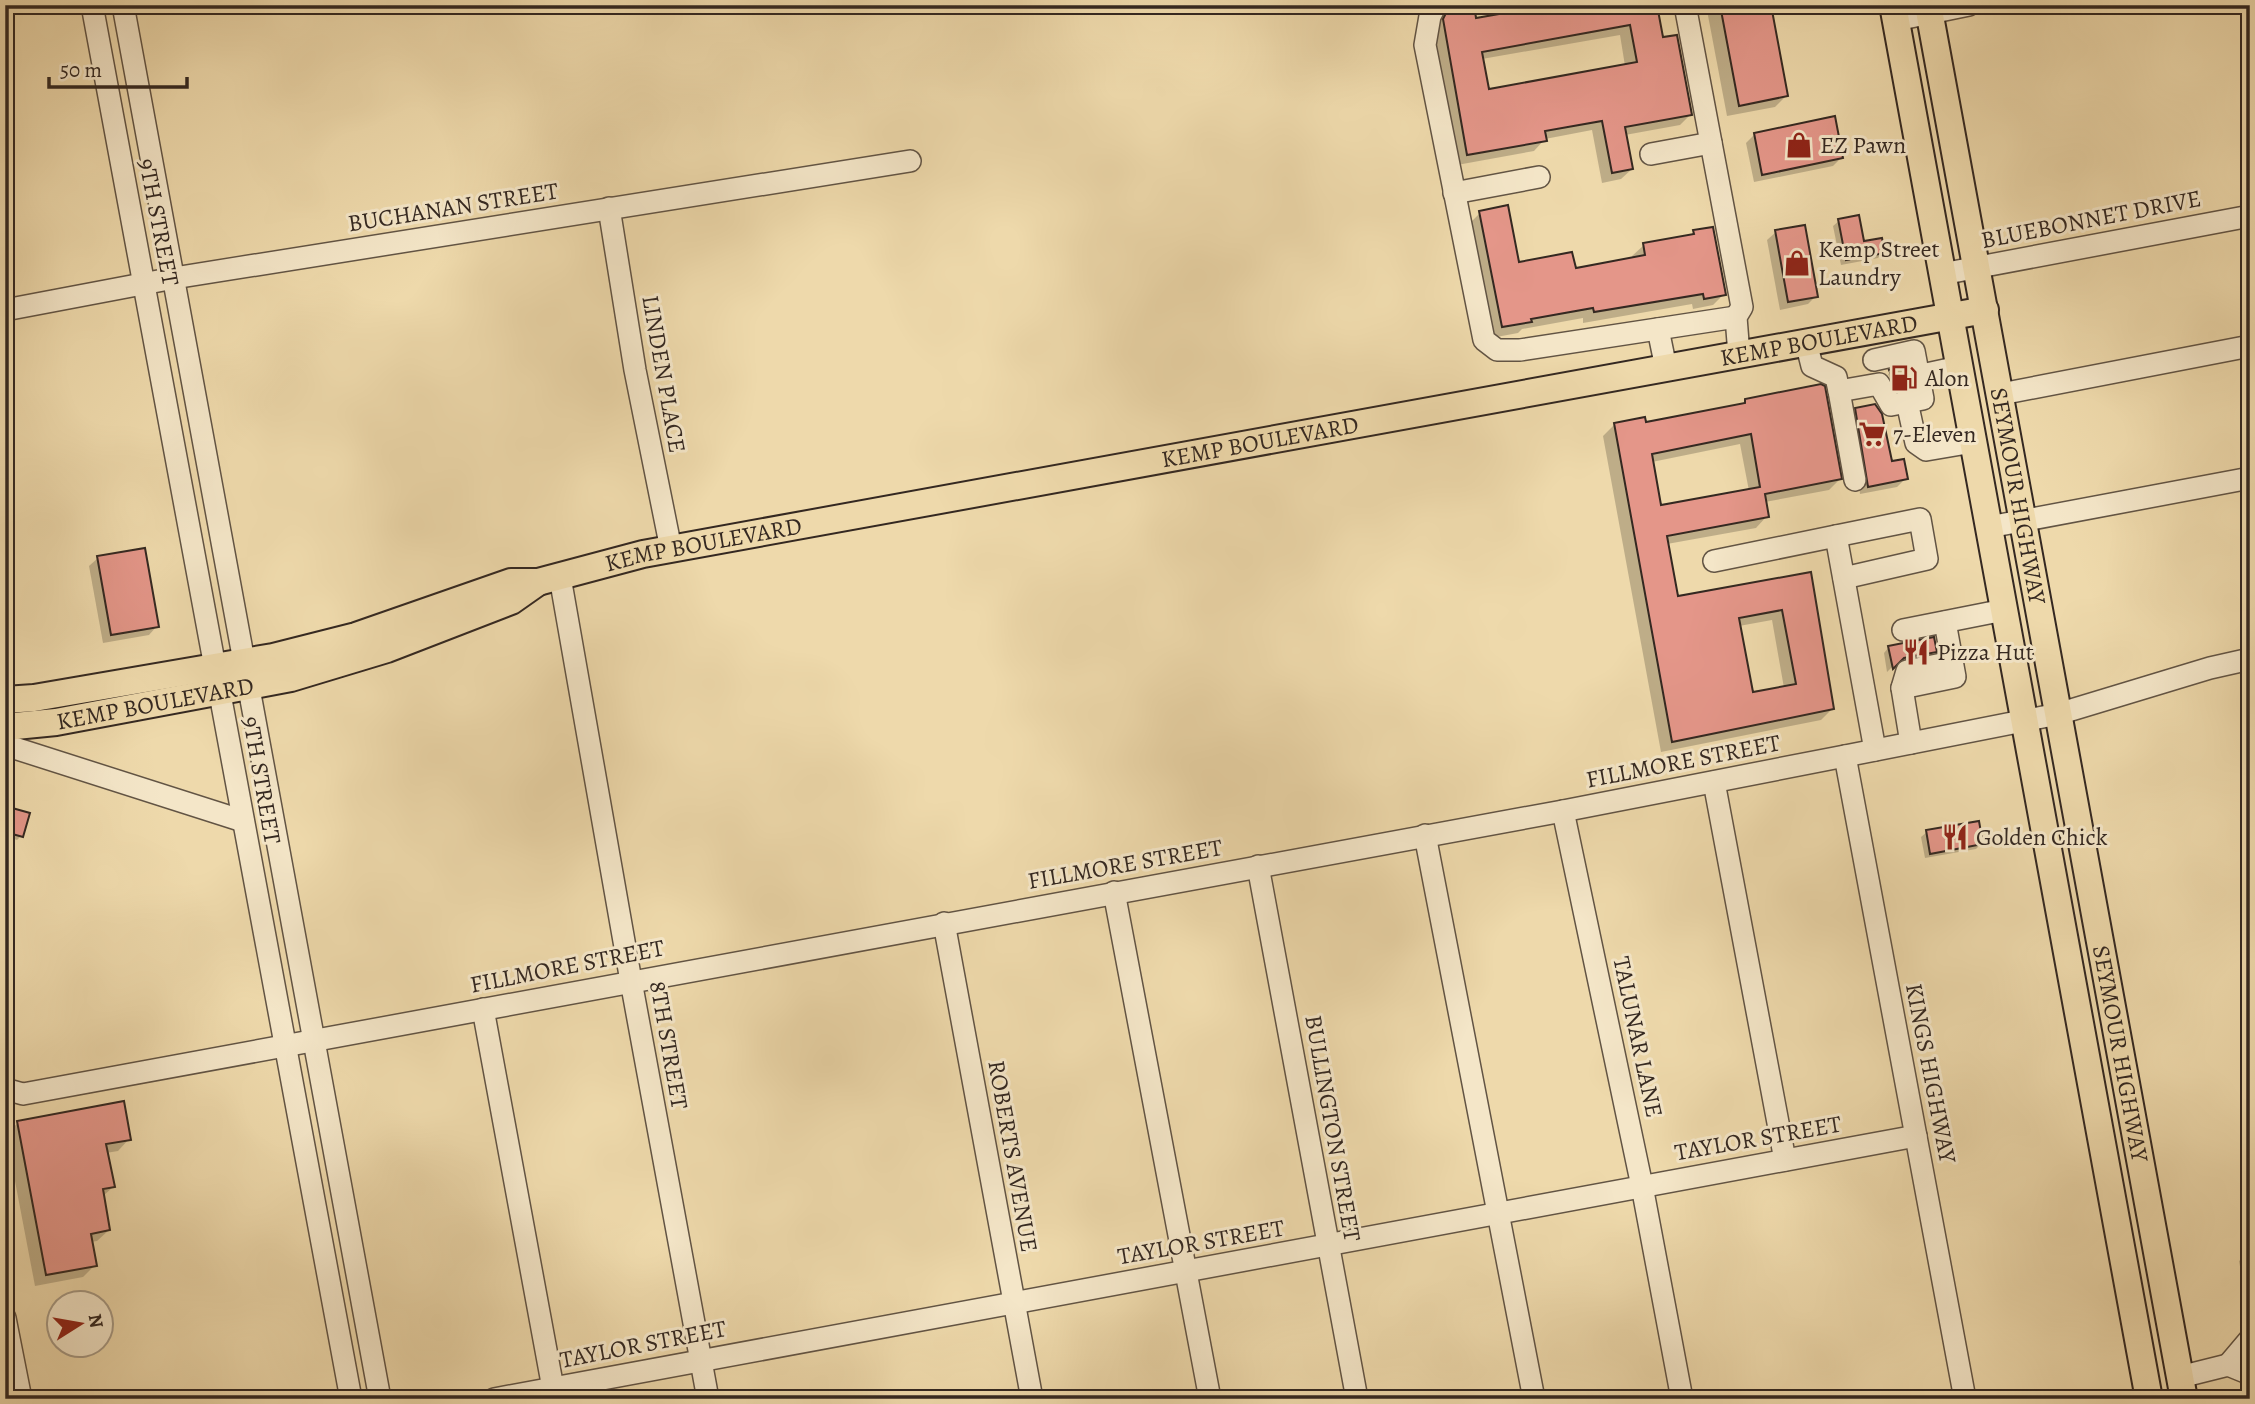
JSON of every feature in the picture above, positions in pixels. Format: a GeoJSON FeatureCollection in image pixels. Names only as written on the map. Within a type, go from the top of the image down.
{"type":"FeatureCollection","features":[{"type":"Feature","properties":{"kind":"main road","name":"SEYMOUR HIGHWAY"},"geometry":{"type":"LineString","coordinates":[[1929,9],[2182,1388]]}},
{"type":"Feature","properties":{"kind":"main road","name":"SEYMOUR HIGHWAY"},"geometry":{"type":"LineString","coordinates":[[1894,12],[2149,1399]]}},
{"type":"Feature","properties":{"kind":"main road","name":"KEMP BOULEVARD"},"geometry":{"type":"LineString","coordinates":[[5,700],[247,674],[291,678],[387,649],[511,601],[549,579],[671,549],[1985,310]]}},
{"type":"Feature","properties":{"kind":"main road","name":"KEMP BOULEVARD"},"geometry":{"type":"LineString","coordinates":[[5,727],[56,722],[217,679]]}},
{"type":"Feature","properties":{"kind":"main road"},"geometry":{"type":"LineString","coordinates":[[2094,1100],[2128,1094]]}},
{"type":"Feature","properties":{"kind":"street","name":"9TH STREET"},"geometry":{"type":"LineString","coordinates":[[92,5],[351,1399]]}},
{"type":"Feature","properties":{"kind":"street","name":"9TH STREET"},"geometry":{"type":"LineString","coordinates":[[123,5],[380,1399]]}},
{"type":"Feature","properties":{"kind":"street"},"geometry":{"type":"LineString","coordinates":[[1436,5],[1430,16],[1425,45],[1484,340],[1497,350],[1520,350],[1736,317]]}},
{"type":"Feature","properties":{"kind":"street"},"geometry":{"type":"LineString","coordinates":[[1685,5],[1742,307],[1736,317],[1739,355]]}},
{"type":"Feature","properties":{"kind":"street"},"geometry":{"type":"LineString","coordinates":[[1894,12],[1969,5]]}},
{"type":"Feature","properties":{"kind":"street"},"geometry":{"type":"LineString","coordinates":[[1651,153],[1711,143]]}},
{"type":"Feature","properties":{"kind":"street","name":"BUCHANAN STREET"},"geometry":{"type":"LineString","coordinates":[[5,310],[174,278],[910,161]]}},
{"type":"Feature","properties":{"kind":"street"},"geometry":{"type":"LineString","coordinates":[[1454,193],[1539,177]]}},
{"type":"Feature","properties":{"kind":"street","name":"LINDEN PLACE"},"geometry":{"type":"LineString","coordinates":[[609,208],[635,370],[671,549]]}},
{"type":"Feature","properties":{"kind":"street","name":"BLUEBONNET DRIVE"},"geometry":{"type":"LineString","coordinates":[[1942,274],[2250,216]]}},
{"type":"Feature","properties":{"kind":"street"},"geometry":{"type":"LineString","coordinates":[[1658,329],[1667,368]]}},
{"type":"Feature","properties":{"kind":"street"},"geometry":{"type":"LineString","coordinates":[[1867,331],[1874,360],[1885,382],[1891,405],[1923,399],[1914,351],[1874,360]]}},
{"type":"Feature","properties":{"kind":"street"},"geometry":{"type":"LineString","coordinates":[[1806,342],[1812,366],[1836,377],[1855,480]]}},
{"type":"Feature","properties":{"kind":"street"},"geometry":{"type":"LineString","coordinates":[[2001,394],[2250,346]]}},
{"type":"Feature","properties":{"kind":"street"},"geometry":{"type":"LineString","coordinates":[[1919,376],[1959,368]]}},
{"type":"Feature","properties":{"kind":"street"},"geometry":{"type":"LineString","coordinates":[[1839,391],[1885,382]]}},
{"type":"Feature","properties":{"kind":"street"},"geometry":{"type":"LineString","coordinates":[[1907,402],[1916,443],[1926,450],[1973,442]]}},
{"type":"Feature","properties":{"kind":"street"},"geometry":{"type":"LineString","coordinates":[[1989,527],[2250,478]]}},
{"type":"Feature","properties":{"kind":"street"},"geometry":{"type":"LineString","coordinates":[[1714,561],[1920,519],[1927,559],[1844,578]]}},
{"type":"Feature","properties":{"kind":"street"},"geometry":{"type":"LineString","coordinates":[[1836,536],[1875,750]]}},
{"type":"Feature","properties":{"kind":"street","name":"8TH STREET"},"geometry":{"type":"LineString","coordinates":[[549,579],[631,981],[708,1399]]}},
{"type":"Feature","properties":{"kind":"street"},"geometry":{"type":"LineString","coordinates":[[1903,630],[2004,610]]}},
{"type":"Feature","properties":{"kind":"street"},"geometry":{"type":"LineString","coordinates":[[1911,743],[1902,688],[1955,677],[1945,622]]}},
{"type":"Feature","properties":{"kind":"street","name":"FILLMORE STREET"},"geometry":{"type":"LineString","coordinates":[[5,1089],[23,1094],[1563,811],[2058,714],[2210,668],[2250,659]]}},
{"type":"Feature","properties":{"kind":"street","name":"KEMP BOULEVARD"},"geometry":{"type":"LineString","coordinates":[[5,745],[243,821]]}},
{"type":"Feature","properties":{"kind":"street","name":"KINGS HIGHWAY"},"geometry":{"type":"LineString","coordinates":[[1845,756],[1965,1399]]}},
{"type":"Feature","properties":{"kind":"street"},"geometry":{"type":"LineString","coordinates":[[1713,782],[1785,1160]]}},
{"type":"Feature","properties":{"kind":"street","name":"TALUNAR LANE"},"geometry":{"type":"LineString","coordinates":[[1563,811],[1642,1186],[1682,1399]]}},
{"type":"Feature","properties":{"kind":"street"},"geometry":{"type":"LineString","coordinates":[[1424,835],[1534,1399]]}},
{"type":"Feature","properties":{"kind":"street","name":"BULLINGTON STREET"},"geometry":{"type":"LineString","coordinates":[[1258,866],[1357,1399]]}},
{"type":"Feature","properties":{"kind":"street"},"geometry":{"type":"LineString","coordinates":[[1114,892],[1210,1399]]}},
{"type":"Feature","properties":{"kind":"street","name":"ROBERTS AVENUE"},"geometry":{"type":"LineString","coordinates":[[944,923],[1032,1399]]}},
{"type":"Feature","properties":{"kind":"street"},"geometry":{"type":"LineString","coordinates":[[483,1009],[554,1393]]}},
{"type":"Feature","properties":{"kind":"street","name":"TAYLOR STREET"},"geometry":{"type":"LineString","coordinates":[[494,1399],[554,1393],[701,1360],[1916,1136]]}},
{"type":"Feature","properties":{"kind":"street"},"geometry":{"type":"LineString","coordinates":[[5,1318],[21,1399]]}},
{"type":"Feature","properties":{"kind":"street"},"geometry":{"type":"LineString","coordinates":[[2182,1388],[2228,1365],[2250,1339]]}},
{"type":"Feature","properties":{"kind":"street"},"geometry":{"type":"LineString","coordinates":[[2228,1365],[2250,1374]]}},
{"type":"Feature","properties":{"kind":"building"},"geometry":{"type":"Polygon","coordinates":[[[1474,5],[1476,18],[1551,5],[1657,5],[1663,37],[1677,35],[1692,115],[1625,127],[1633,169],[1612,173],[1602,121],[1545,131],[1547,141],[1467,155],[1443,19],[1448,9],[1474,5]],[[1630,25],[1482,52],[1489,89],[1637,62],[1630,25]]]}},
{"type":"Feature","properties":{"kind":"building"},"geometry":{"type":"Polygon","coordinates":[[[1720,5],[1771,5],[1788,96],[1739,106],[1720,5]]]}},
{"type":"Feature","properties":{"kind":"building","name":"EZ Pawn"},"geometry":{"type":"Polygon","coordinates":[[[1835,116],[1843,158],[1762,175],[1754,133],[1835,116]]]}},
{"type":"Feature","properties":{"kind":"building"},"geometry":{"type":"Polygon","coordinates":[[[1508,205],[1519,262],[1572,252],[1576,268],[1645,255],[1643,243],[1694,234],[1693,230],[1713,227],[1726,295],[1704,299],[1703,294],[1594,312],[1593,308],[1502,327],[1479,211],[1508,205]]]}},
{"type":"Feature","properties":{"kind":"building"},"geometry":{"type":"Polygon","coordinates":[[[1859,215],[1864,241],[1882,238],[1885,253],[1846,260],[1838,219],[1859,215]]]}},
{"type":"Feature","properties":{"kind":"building","name":"Kemp Street Laundry"},"geometry":{"type":"Polygon","coordinates":[[[1805,225],[1818,297],[1788,302],[1775,230],[1805,225]]]}},
{"type":"Feature","properties":{"kind":"building"},"geometry":{"type":"Polygon","coordinates":[[[1904,367],[1908,389],[1898,390],[1889,370],[1904,367]]]}},
{"type":"Feature","properties":{"kind":"building"},"geometry":{"type":"Polygon","coordinates":[[[1821,384],[1825,386],[1842,479],[1765,494],[1769,517],[1667,536],[1678,596],[1811,572],[1834,709],[1672,742],[1614,423],[1645,417],[1646,422],[1745,403],[1745,399],[1821,384]],[[1751,434],[1652,454],[1661,505],[1760,487],[1751,434]],[[1782,610],[1739,618],[1753,692],[1796,684],[1782,610]]]}},
{"type":"Feature","properties":{"kind":"building","name":"7-Eleven"},"geometry":{"type":"Polygon","coordinates":[[[1875,404],[1882,414],[1892,461],[1904,459],[1908,479],[1868,487],[1855,408],[1875,404]]]}},
{"type":"Feature","properties":{"kind":"building"},"geometry":{"type":"Polygon","coordinates":[[[145,548],[159,627],[111,635],[97,556],[145,548]]]}},
{"type":"Feature","properties":{"kind":"building","name":"Pizza Hut"},"geometry":{"type":"Polygon","coordinates":[[[1934,637],[1937,652],[1904,658],[1893,669],[1888,646],[1934,637]]]}},
{"type":"Feature","properties":{"kind":"building"},"geometry":{"type":"Polygon","coordinates":[[[5,806],[30,813],[23,837],[5,832],[5,806]]]}},
{"type":"Feature","properties":{"kind":"building","name":"Golden Chick"},"geometry":{"type":"Polygon","coordinates":[[[1979,821],[1983,844],[1930,854],[1926,830],[1979,821]]]}},
{"type":"Feature","properties":{"kind":"building"},"geometry":{"type":"Polygon","coordinates":[[[124,1101],[131,1140],[106,1144],[115,1187],[103,1189],[110,1230],[91,1234],[97,1266],[46,1275],[17,1121],[124,1101]]]}},
{"type":"Feature","properties":{"kind":"tunnel"},"geometry":{"type":"LineString","coordinates":[[1891,381],[1917,376]]}},
{"type":"Feature","properties":{"kind":"place","name":"EZ Pawn"},"geometry":{"type":"Point","coordinates":[1799,145]}},
{"type":"Feature","properties":{"kind":"place","name":"Kemp Street Laundry"},"geometry":{"type":"Point","coordinates":[1797,263]}},
{"type":"Feature","properties":{"kind":"place","name":"Alon"},"geometry":{"type":"Point","coordinates":[1904,378]}},
{"type":"Feature","properties":{"kind":"place","name":"7-Eleven"},"geometry":{"type":"Point","coordinates":[1872,434]}},
{"type":"Feature","properties":{"kind":"place","name":"Pizza Hut"},"geometry":{"type":"Point","coordinates":[1916,652]}},
{"type":"Feature","properties":{"kind":"place","name":"Golden Chick"},"geometry":{"type":"Point","coordinates":[1955,837]}}]}
